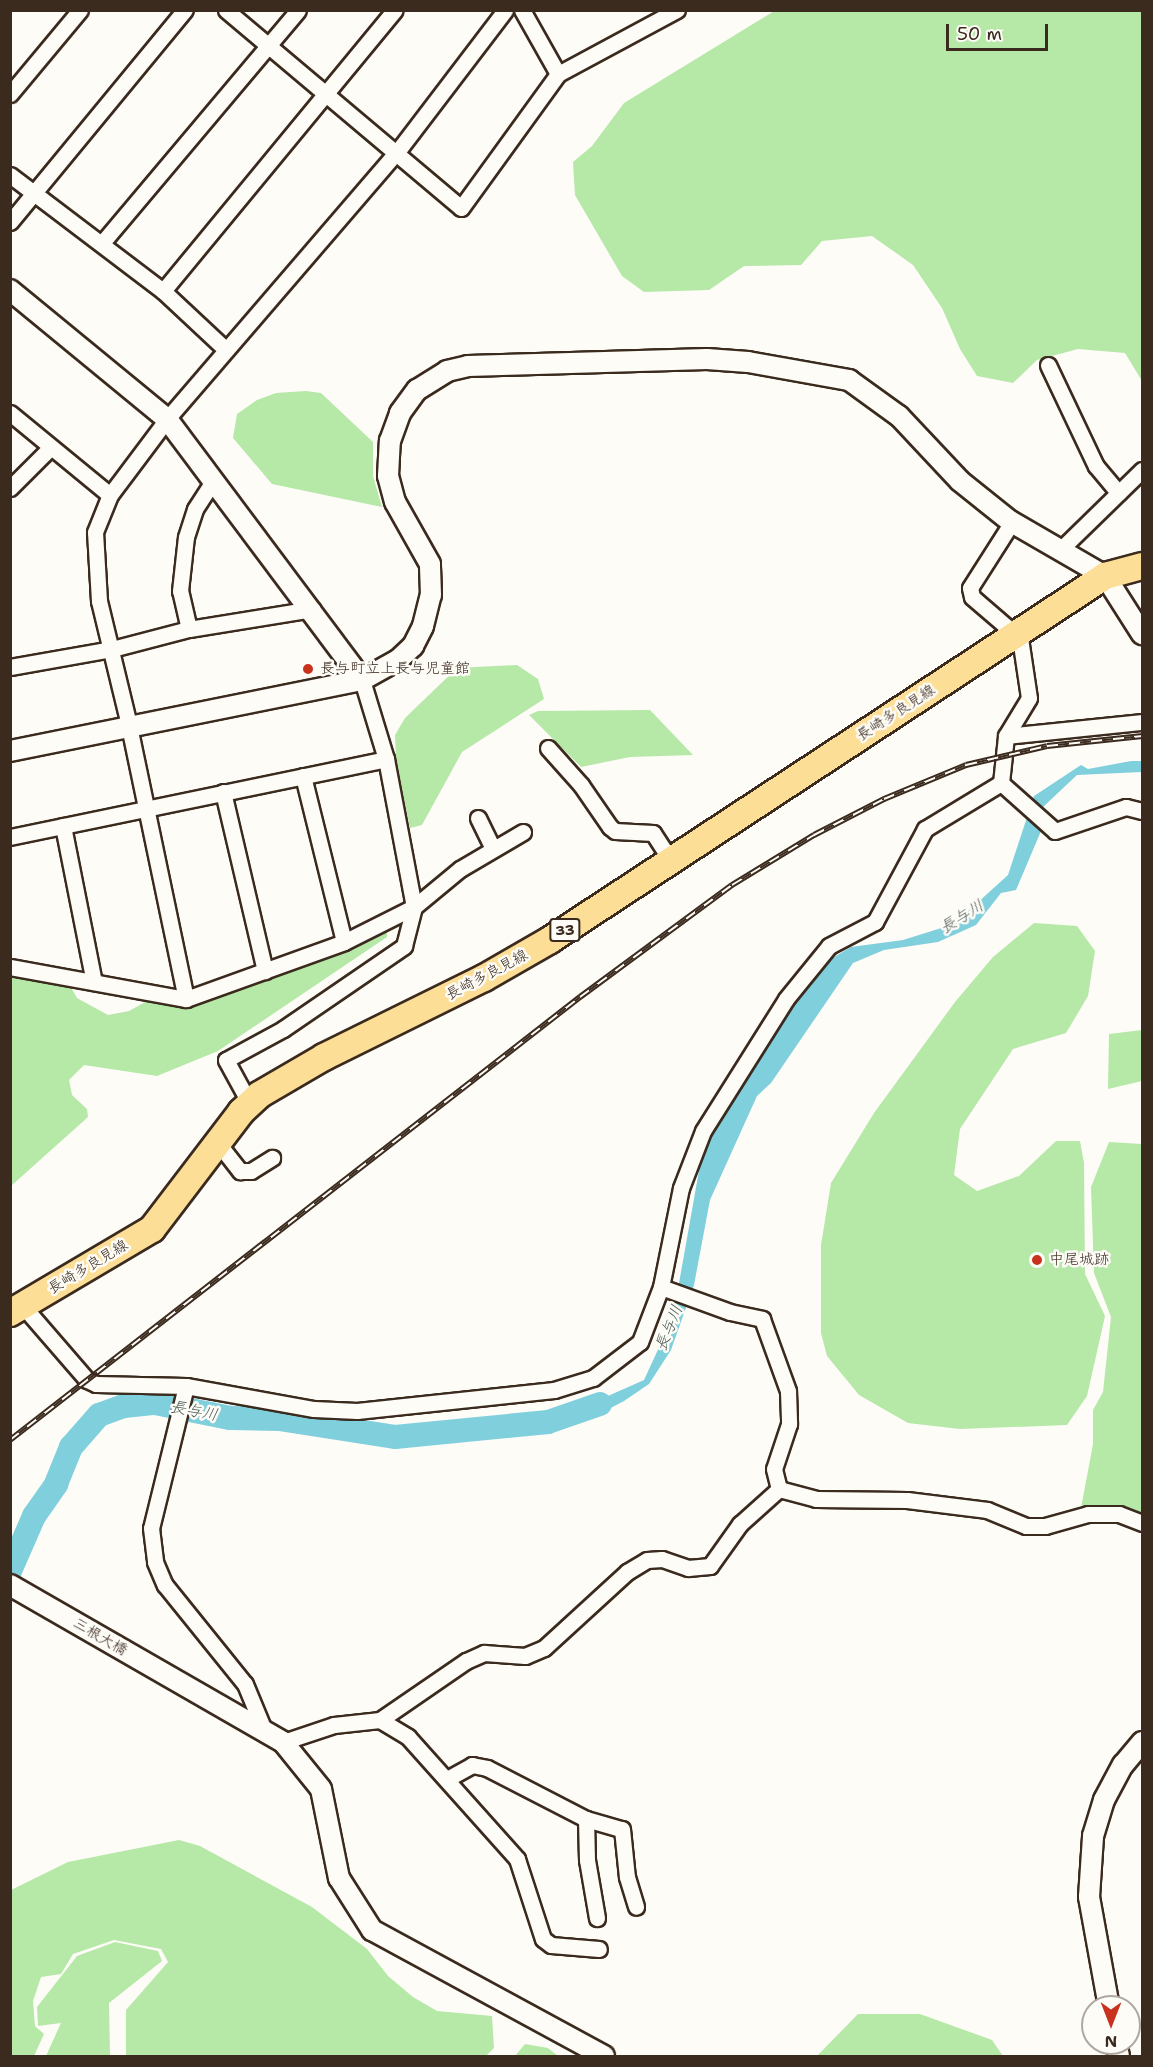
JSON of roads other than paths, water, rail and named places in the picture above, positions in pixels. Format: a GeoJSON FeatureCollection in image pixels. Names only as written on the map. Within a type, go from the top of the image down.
{"type":"FeatureCollection","features":[{"type":"Feature","properties":{"kind":"main road","name":"長崎多良見線"},"geometry":{"type":"LineString","coordinates":[[17,1309],[152,1229],[250,1104],[324,1057],[522,957],[1105,576],[1143,566]]}},
{"type":"Feature","properties":{"kind":"street"},"geometry":{"type":"LineString","coordinates":[[10,94],[80,10]]}},
{"type":"Feature","properties":{"kind":"street"},"geometry":{"type":"LineString","coordinates":[[10,222],[185,10]]}},
{"type":"Feature","properties":{"kind":"street"},"geometry":{"type":"LineString","coordinates":[[226,10],[270,44],[324,95],[398,152],[461,208],[558,74],[677,10]]}},
{"type":"Feature","properties":{"kind":"street"},"geometry":{"type":"LineString","coordinates":[[102,243],[298,10]]}},
{"type":"Feature","properties":{"kind":"street"},"geometry":{"type":"LineString","coordinates":[[163,291],[395,10]]}},
{"type":"Feature","properties":{"kind":"street"},"geometry":{"type":"LineString","coordinates":[[186,999],[95,572],[95,532],[110,495],[167,419],[225,348],[398,152],[505,10]]}},
{"type":"Feature","properties":{"kind":"street"},"geometry":{"type":"LineString","coordinates":[[522,10],[558,74]]}},
{"type":"Feature","properties":{"kind":"street"},"geometry":{"type":"LineString","coordinates":[[10,175],[163,291],[225,348]]}},
{"type":"Feature","properties":{"kind":"street"},"geometry":{"type":"LineString","coordinates":[[10,290],[167,419],[312,609],[362,680],[386,759],[414,906],[404,946],[282,1029],[226,1060],[250,1104]]}},
{"type":"Feature","properties":{"kind":"street"},"geometry":{"type":"LineString","coordinates":[[10,751],[129,725],[362,680],[398,660],[413,646],[429,609],[430,564],[395,502],[388,476],[390,441],[400,413],[417,390],[447,371],[468,366],[707,359],[748,362],[849,380],[899,416],[960,481],[1012,522],[1105,576],[1143,634]]}},
{"type":"Feature","properties":{"kind":"street"},"geometry":{"type":"LineString","coordinates":[[1048,364],[1096,466],[1119,493]]}},
{"type":"Feature","properties":{"kind":"street"},"geometry":{"type":"LineString","coordinates":[[10,413],[110,495]]}},
{"type":"Feature","properties":{"kind":"street"},"geometry":{"type":"LineString","coordinates":[[10,488],[50,448]]}},
{"type":"Feature","properties":{"kind":"street"},"geometry":{"type":"LineString","coordinates":[[1061,549],[1143,470]]}},
{"type":"Feature","properties":{"kind":"street"},"geometry":{"type":"LineString","coordinates":[[189,629],[180,591],[186,537],[195,509],[213,481]]}},
{"type":"Feature","properties":{"kind":"street"},"geometry":{"type":"LineString","coordinates":[[1000,783],[1006,736],[1029,698],[1017,633],[972,597],[970,588],[1012,522]]}},
{"type":"Feature","properties":{"kind":"street"},"geometry":{"type":"LineString","coordinates":[[10,667],[112,649],[189,629],[312,609]]}},
{"type":"Feature","properties":{"kind":"street"},"geometry":{"type":"LineString","coordinates":[[1006,736],[1143,722]]}},
{"type":"Feature","properties":{"kind":"street"},"geometry":{"type":"LineString","coordinates":[[548,748],[581,785],[610,827],[615,831],[653,833],[671,861]]}},
{"type":"Feature","properties":{"kind":"street"},"geometry":{"type":"LineString","coordinates":[[10,837],[386,759]]}},
{"type":"Feature","properties":{"kind":"street"},"geometry":{"type":"LineString","coordinates":[[303,776],[344,942]]}},
{"type":"Feature","properties":{"kind":"street"},"geometry":{"type":"LineString","coordinates":[[1000,783],[1055,831],[1126,807],[1143,811]]}},
{"type":"Feature","properties":{"kind":"street"},"geometry":{"type":"LineString","coordinates":[[17,1309],[87,1380],[114,1386],[185,1390],[314,1409],[357,1411],[554,1390],[592,1378],[640,1342],[663,1287],[681,1188],[703,1131],[786,999],[829,946],[875,922],[925,829],[1000,783]]}},
{"type":"Feature","properties":{"kind":"street"},"geometry":{"type":"LineString","coordinates":[[223,792],[265,971]]}},
{"type":"Feature","properties":{"kind":"street"},"geometry":{"type":"LineString","coordinates":[[478,818],[494,849]]}},
{"type":"Feature","properties":{"kind":"street"},"geometry":{"type":"LineString","coordinates":[[63,826],[94,982]]}},
{"type":"Feature","properties":{"kind":"street"},"geometry":{"type":"LineString","coordinates":[[10,967],[186,999],[344,942],[414,906],[459,869],[523,832]]}},
{"type":"Feature","properties":{"kind":"street"},"geometry":{"type":"LineString","coordinates":[[218,1143],[240,1171],[251,1171],[272,1158]]}},
{"type":"Feature","properties":{"kind":"street"},"geometry":{"type":"LineString","coordinates":[[663,1287],[702,1299],[730,1312],[762,1319],[788,1391],[789,1424],[774,1469],[779,1489]]}},
{"type":"Feature","properties":{"kind":"street"},"geometry":{"type":"LineString","coordinates":[[185,1390],[151,1528],[155,1562],[165,1585],[246,1684],[264,1730]]}},
{"type":"Feature","properties":{"kind":"street"},"geometry":{"type":"LineString","coordinates":[[779,1489],[816,1499],[907,1500],[987,1510],[1026,1527],[1045,1527],[1088,1514],[1119,1514],[1143,1523]]}},
{"type":"Feature","properties":{"kind":"street"},"geometry":{"type":"LineString","coordinates":[[604,2056],[372,1930],[339,1878],[321,1790],[284,1742],[334,1725],[380,1720],[484,1653],[525,1656],[544,1648],[627,1572],[647,1560],[662,1559],[688,1568],[710,1566],[740,1524],[779,1489]]}},
{"type":"Feature","properties":{"kind":"street","name":"三根大橋"},"geometry":{"type":"LineString","coordinates":[[10,1586],[284,1742]]}},
{"type":"Feature","properties":{"kind":"street"},"geometry":{"type":"LineString","coordinates":[[380,1720],[408,1737],[517,1859],[543,1939],[551,1945],[599,1949]]}},
{"type":"Feature","properties":{"kind":"street"},"geometry":{"type":"LineString","coordinates":[[1107,1995],[1089,1897],[1093,1836],[1104,1800],[1123,1765],[1143,1742]]}},
{"type":"Feature","properties":{"kind":"street"},"geometry":{"type":"LineString","coordinates":[[447,1779],[472,1766],[487,1768],[586,1819],[622,1829],[627,1877],[636,1907]]}},
{"type":"Feature","properties":{"kind":"street"},"geometry":{"type":"LineString","coordinates":[[586,1819],[587,1860],[597,1918]]}},
{"type":"Feature","properties":{"kind":"water"},"geometry":{"type":"Polygon","coordinates":[[[1142,761],[1142,772],[1077,775],[1042,808],[1044,824],[1016,890],[1001,893],[976,925],[938,942],[884,950],[853,963],[771,1083],[757,1096],[710,1200],[694,1285],[671,1350],[649,1384],[624,1401],[603,1412],[565,1415],[644,1380],[673,1317],[703,1148],[746,1067],[819,966],[851,947],[903,940],[954,924],[1008,875],[1034,796],[1081,765],[1088,769],[1142,761]]]}},
{"type":"Feature","properties":{"kind":"waterway","name":"長与川"},"geometry":{"type":"LineString","coordinates":[[10,1571],[34,1516],[56,1484],[71,1447],[99,1415],[124,1406],[155,1403],[230,1418],[279,1419],[395,1437],[548,1422],[600,1404]]}},
{"type":"Feature","properties":{"kind":"railway"},"geometry":{"type":"LineString","coordinates":[[10,1440],[580,997],[732,885],[814,835],[884,799],[966,765],[1047,746],[1142,736]]}},
{"type":"Feature","properties":{"kind":"place","name":"長与町立上長与児童館"},"geometry":{"type":"Point","coordinates":[308,669]}},
{"type":"Feature","properties":{"kind":"place","name":"中尾城跡"},"geometry":{"type":"Point","coordinates":[1037,1260]}}]}
